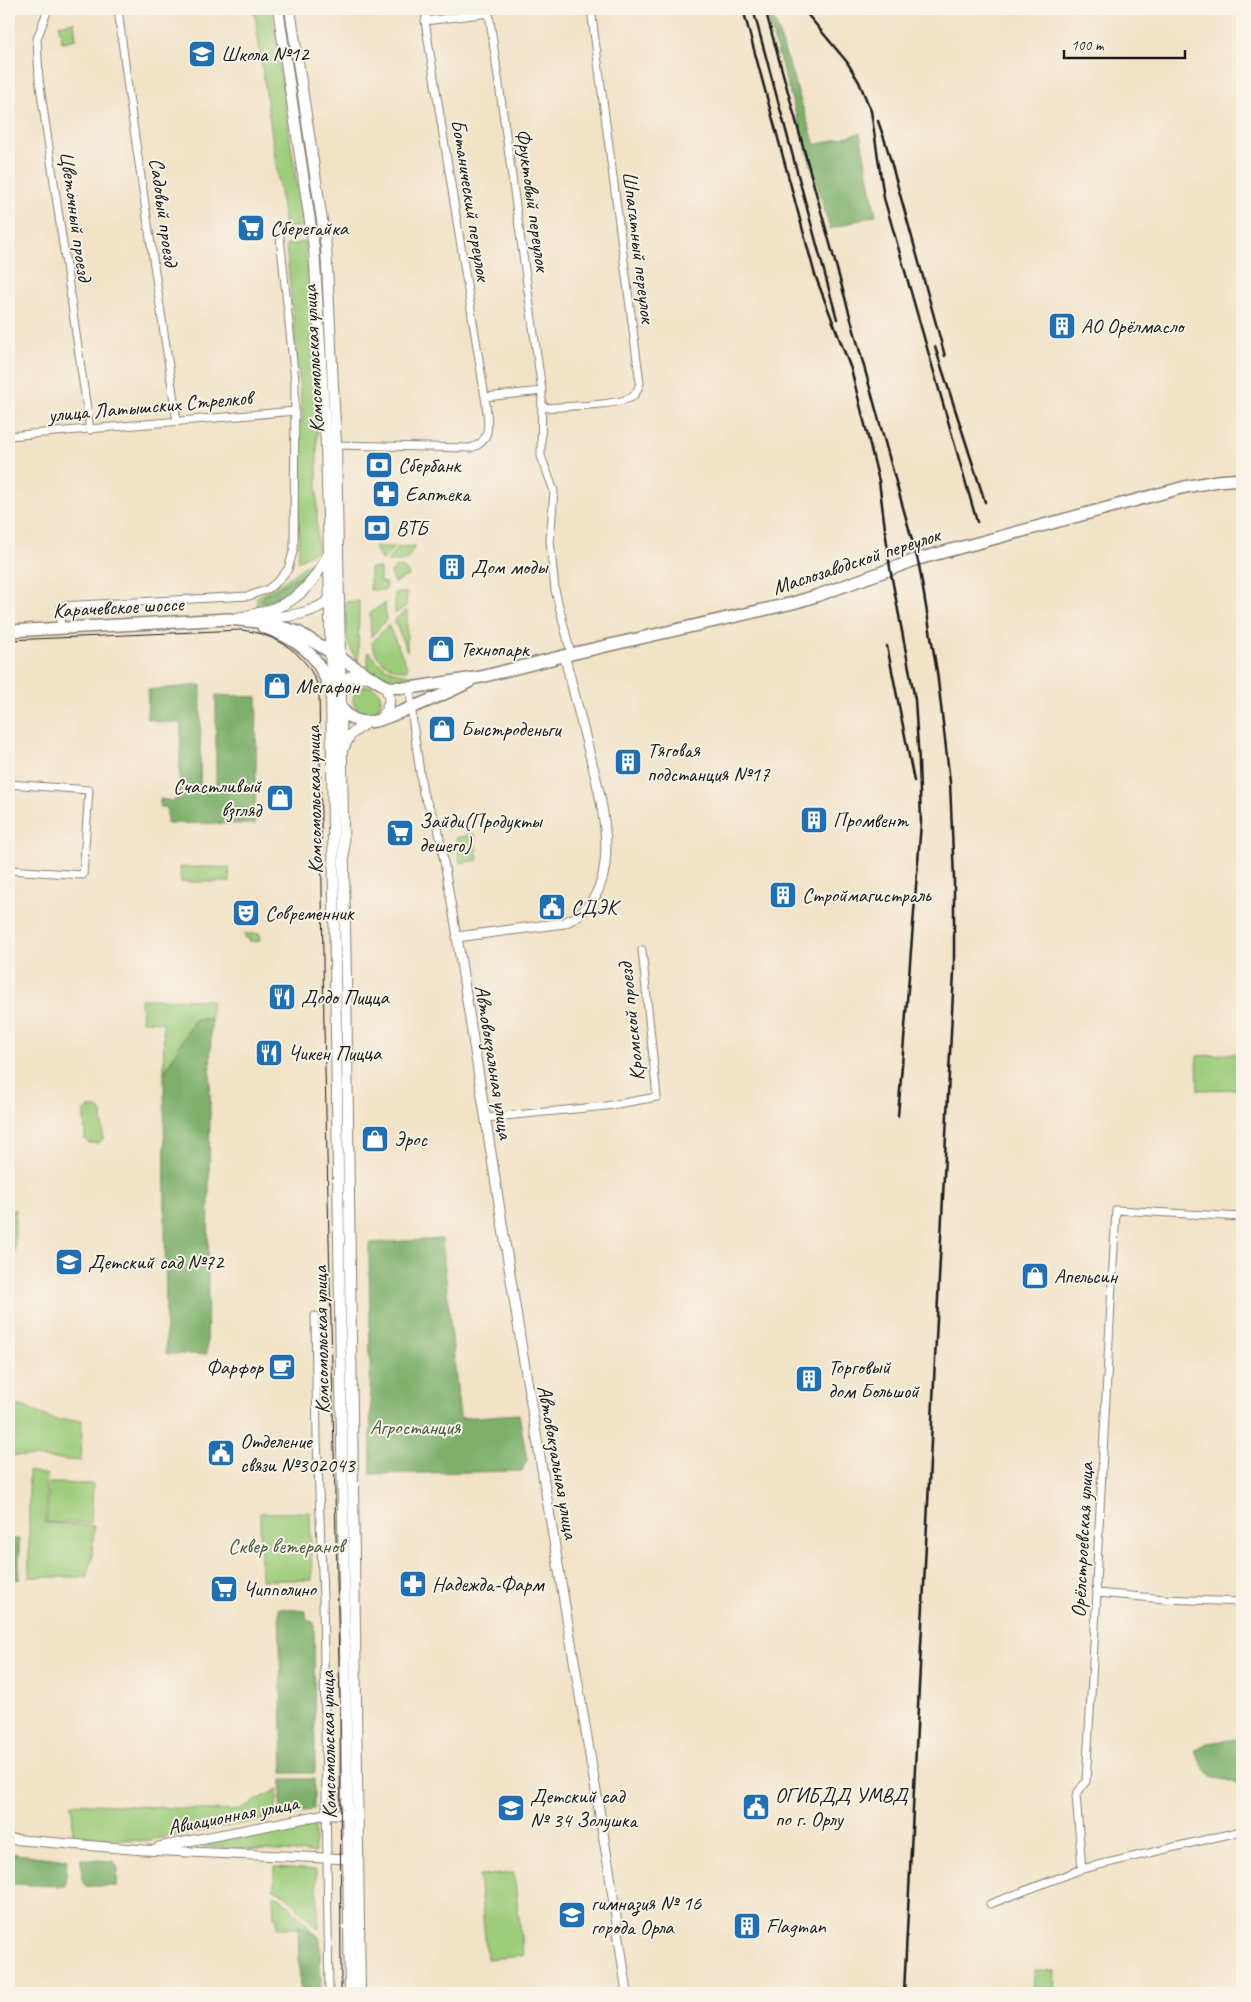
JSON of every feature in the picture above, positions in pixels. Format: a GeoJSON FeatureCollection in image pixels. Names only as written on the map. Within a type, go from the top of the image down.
{"type":"FeatureCollection","features":[{"type":"Feature","properties":{"kind":"highway","name":"Маслозаводской переулок"},"geometry":{"type":"LineString","coordinates":[[382,684],[395,688],[410,688],[481,677],[568,654],[793,603],[826,593],[918,559],[1185,487],[1242,479]]}},
{"type":"Feature","properties":{"kind":"highway","name":"Карачевское шоссе"},"geometry":{"type":"LineString","coordinates":[[9,631],[230,620]]}},
{"type":"Feature","properties":{"kind":"highway"},"geometry":{"type":"LineString","coordinates":[[230,620],[268,623],[288,628],[382,684]]}},
{"type":"Feature","properties":{"kind":"highway"},"geometry":{"type":"LineString","coordinates":[[230,620],[271,630],[295,642],[315,660],[331,687]]}},
{"type":"Feature","properties":{"kind":"highway","name":"Маслозаводской переулок"},"geometry":{"type":"LineString","coordinates":[[367,722],[379,720],[411,708],[481,677]]}},
{"type":"Feature","properties":{"kind":"highway","name":"Комсомольская улица"},"geometry":{"type":"LineString","coordinates":[[331,687],[342,709]]}},
{"type":"Feature","properties":{"kind":"highway"},"geometry":{"type":"LineString","coordinates":[[342,709],[354,720],[367,722]]}},
{"type":"Feature","properties":{"kind":"main road","name":"Комсомольская улица"},"geometry":{"type":"LineString","coordinates":[[278,9],[314,248],[326,444],[350,1993]]}},
{"type":"Feature","properties":{"kind":"main road","name":"Комсомольская улица"},"geometry":{"type":"LineString","coordinates":[[290,9],[326,247],[336,445],[342,679],[360,1993]]}},
{"type":"Feature","properties":{"kind":"main road"},"geometry":{"type":"LineString","coordinates":[[230,620],[268,612],[300,595],[313,582],[329,553]]}},
{"type":"Feature","properties":{"kind":"main road"},"geometry":{"type":"LineString","coordinates":[[230,620],[296,615],[310,611],[329,601],[340,590]]}},
{"type":"Feature","properties":{"kind":"main road"},"geometry":{"type":"LineString","coordinates":[[331,687],[342,679],[352,676],[369,677]]}},
{"type":"Feature","properties":{"kind":"main road"},"geometry":{"type":"LineString","coordinates":[[379,720],[389,707],[390,700],[387,689],[382,684]]}},
{"type":"Feature","properties":{"kind":"main road"},"geometry":{"type":"LineString","coordinates":[[342,750],[350,735],[367,722]]}},
{"type":"Feature","properties":{"kind":"street","name":"Цветочный проезд"},"geometry":{"type":"LineString","coordinates":[[48,9],[37,39],[39,79],[90,430]]}},
{"type":"Feature","properties":{"kind":"street","name":"Садовый проезд"},"geometry":{"type":"LineString","coordinates":[[118,9],[177,421]]}},
{"type":"Feature","properties":{"kind":"street","name":"Ботанический переулок"},"geometry":{"type":"LineString","coordinates":[[336,445],[437,448],[477,446],[486,437],[488,431],[485,397],[425,22],[428,9]]}},
{"type":"Feature","properties":{"kind":"street","name":"Шпагатный переулок"},"geometry":{"type":"LineString","coordinates":[[542,408],[615,402],[632,396],[640,383],[591,9]]}},
{"type":"Feature","properties":{"kind":"street","name":"Фруктовый переулок"},"geometry":{"type":"LineString","coordinates":[[425,22],[489,13],[542,392],[541,456],[554,491],[550,541],[555,590],[568,654]]}},
{"type":"Feature","properties":{"kind":"street"},"geometry":{"type":"LineString","coordinates":[[60,628],[61,606],[246,596],[268,589],[288,569],[294,549],[296,381],[280,237]]}},
{"type":"Feature","properties":{"kind":"street"},"geometry":{"type":"LineString","coordinates":[[485,397],[542,392]]}},
{"type":"Feature","properties":{"kind":"street","name":"улица Латышских Стрелков"},"geometry":{"type":"LineString","coordinates":[[9,436],[295,411]]}},
{"type":"Feature","properties":{"kind":"street"},"geometry":{"type":"LineString","coordinates":[[456,937],[564,923],[584,912],[598,891],[606,857],[603,814],[568,654]]}},
{"type":"Feature","properties":{"kind":"street","name":"Автовокзальная улица"},"geometry":{"type":"LineString","coordinates":[[410,688],[423,793],[438,827],[628,1993]]}},
{"type":"Feature","properties":{"kind":"street"},"geometry":{"type":"LineString","coordinates":[[9,784],[89,790],[83,875],[9,870]]}},
{"type":"Feature","properties":{"kind":"street","name":"Кромской проезд"},"geometry":{"type":"LineString","coordinates":[[486,1118],[606,1106],[657,1098],[642,950]]}},
{"type":"Feature","properties":{"kind":"street","name":"Орёлстроевская улица"},"geometry":{"type":"LineString","coordinates":[[1082,1869],[1076,1795],[1086,1781],[1116,1210],[1242,1218]]}},
{"type":"Feature","properties":{"kind":"street"},"geometry":{"type":"LineString","coordinates":[[315,1316],[328,1858],[329,1993]]}},
{"type":"Feature","properties":{"kind":"street"},"geometry":{"type":"LineString","coordinates":[[1097,1593],[1182,1600],[1242,1602]]}},
{"type":"Feature","properties":{"kind":"street","name":"Авиационная улица"},"geometry":{"type":"LineString","coordinates":[[144,1850],[326,1814],[348,1814]]}},
{"type":"Feature","properties":{"kind":"street"},"geometry":{"type":"LineString","coordinates":[[348,1814],[358,1820]]}},
{"type":"Feature","properties":{"kind":"street"},"geometry":{"type":"LineString","coordinates":[[990,1904],[1082,1869],[1242,1831]]}},
{"type":"Feature","properties":{"kind":"street","name":"Авиационная улица"},"geometry":{"type":"LineString","coordinates":[[9,1839],[144,1850],[348,1859]]}},
{"type":"Feature","properties":{"kind":"green space"},"geometry":{"type":"Polygon","coordinates":[[[254,9],[271,9],[303,226],[285,228],[254,9]]]}},
{"type":"Feature","properties":{"kind":"green space"},"geometry":{"type":"Polygon","coordinates":[[[765,9],[771,9],[815,145],[860,133],[876,215],[830,229],[765,9]]]}},
{"type":"Feature","properties":{"kind":"green space"},"geometry":{"type":"Polygon","coordinates":[[[74,22],[76,39],[62,42],[59,25],[74,22]]]}},
{"type":"Feature","properties":{"kind":"green space"},"geometry":{"type":"Polygon","coordinates":[[[305,242],[317,419],[317,550],[297,562],[299,548],[297,423],[303,421],[286,245],[305,242]]]}},
{"type":"Feature","properties":{"kind":"green space"},"geometry":{"type":"Polygon","coordinates":[[[415,546],[406,561],[387,561],[398,547],[415,546]]]}},
{"type":"Feature","properties":{"kind":"green space"},"geometry":{"type":"Polygon","coordinates":[[[374,547],[394,547],[382,561],[374,547]]]}},
{"type":"Feature","properties":{"kind":"green space"},"geometry":{"type":"Polygon","coordinates":[[[317,557],[310,575],[295,591],[276,602],[257,607],[257,597],[289,578],[317,557]]]}},
{"type":"Feature","properties":{"kind":"green space"},"geometry":{"type":"Polygon","coordinates":[[[396,567],[404,568],[409,575],[394,583],[391,573],[396,567]]]}},
{"type":"Feature","properties":{"kind":"green space"},"geometry":{"type":"Polygon","coordinates":[[[370,568],[380,568],[380,582],[386,583],[386,590],[370,590],[370,568]]]}},
{"type":"Feature","properties":{"kind":"green space"},"geometry":{"type":"Polygon","coordinates":[[[307,571],[295,585],[266,603],[261,600],[264,596],[307,571]]]}},
{"type":"Feature","properties":{"kind":"green space"},"geometry":{"type":"Polygon","coordinates":[[[395,593],[407,593],[406,606],[395,614],[395,593]]]}},
{"type":"Feature","properties":{"kind":"green space"},"geometry":{"type":"Polygon","coordinates":[[[359,601],[358,664],[347,641],[345,602],[359,601]]]}},
{"type":"Feature","properties":{"kind":"green space"},"geometry":{"type":"Polygon","coordinates":[[[385,603],[386,620],[371,637],[370,613],[385,603]]]}},
{"type":"Feature","properties":{"kind":"green space"},"geometry":{"type":"Polygon","coordinates":[[[407,610],[407,651],[394,620],[407,610]]]}},
{"type":"Feature","properties":{"kind":"green space"},"geometry":{"type":"Polygon","coordinates":[[[388,625],[407,666],[407,670],[395,669],[385,663],[376,655],[373,649],[372,643],[388,625]]]}},
{"type":"Feature","properties":{"kind":"green space"},"geometry":{"type":"Polygon","coordinates":[[[368,652],[387,669],[415,676],[415,681],[387,679],[361,667],[368,667],[368,652]]]}},
{"type":"Feature","properties":{"kind":"green space"},"geometry":{"type":"Polygon","coordinates":[[[201,685],[200,792],[216,787],[216,695],[257,697],[255,824],[167,823],[167,807],[160,807],[160,799],[173,801],[179,797],[181,723],[159,722],[147,718],[148,690],[201,685]]]}},
{"type":"Feature","properties":{"kind":"green space"},"geometry":{"type":"Polygon","coordinates":[[[367,686],[377,690],[381,700],[377,710],[367,714],[357,710],[353,700],[357,690],[367,686]]]}},
{"type":"Feature","properties":{"kind":"green space"},"geometry":{"type":"Polygon","coordinates":[[[474,834],[478,860],[460,863],[456,838],[474,834]]]}},
{"type":"Feature","properties":{"kind":"green space"},"geometry":{"type":"Polygon","coordinates":[[[180,867],[229,867],[230,882],[181,882],[180,867]]]}},
{"type":"Feature","properties":{"kind":"green space"},"geometry":{"type":"Polygon","coordinates":[[[244,934],[260,934],[260,941],[249,941],[249,938],[245,938],[244,934]]]}},
{"type":"Feature","properties":{"kind":"green space"},"geometry":{"type":"Polygon","coordinates":[[[141,999],[211,1000],[211,1019],[195,1019],[164,1073],[163,1022],[142,1021],[141,999]]]}},
{"type":"Feature","properties":{"kind":"green space"},"geometry":{"type":"Polygon","coordinates":[[[195,1019],[211,1019],[207,1354],[166,1354],[164,1073],[195,1019]]]}},
{"type":"Feature","properties":{"kind":"green space"},"geometry":{"type":"Polygon","coordinates":[[[1242,1053],[1242,1089],[1198,1090],[1197,1056],[1242,1053]]]}},
{"type":"Feature","properties":{"kind":"green space"},"geometry":{"type":"Polygon","coordinates":[[[89,1108],[97,1108],[102,1112],[103,1138],[99,1143],[89,1143],[85,1140],[84,1112],[89,1108]]]}},
{"type":"Feature","properties":{"kind":"green space"},"geometry":{"type":"Polygon","coordinates":[[[9,1210],[15,1210],[14,1295],[9,1295],[9,1210]]]}},
{"type":"Feature","properties":{"kind":"green space","name":"Агростанция"},"geometry":{"type":"Polygon","coordinates":[[[442,1239],[460,1418],[519,1414],[527,1460],[522,1471],[371,1474],[369,1243],[442,1239]]]}},
{"type":"Feature","properties":{"kind":"green space"},"geometry":{"type":"Polygon","coordinates":[[[9,1406],[22,1406],[55,1420],[82,1420],[81,1461],[9,1455],[9,1406]]]}},
{"type":"Feature","properties":{"kind":"green space"},"geometry":{"type":"Polygon","coordinates":[[[29,1471],[47,1475],[45,1523],[94,1526],[92,1558],[87,1577],[29,1577],[29,1471]]]}},
{"type":"Feature","properties":{"kind":"green space"},"geometry":{"type":"Polygon","coordinates":[[[49,1483],[93,1484],[91,1523],[47,1522],[49,1483]]]}},
{"type":"Feature","properties":{"kind":"green space","name":"Сквер ветеранов"},"geometry":{"type":"Polygon","coordinates":[[[310,1512],[312,1580],[261,1580],[260,1513],[310,1512]]]}},
{"type":"Feature","properties":{"kind":"green space"},"geometry":{"type":"Polygon","coordinates":[[[9,1539],[19,1539],[19,1580],[9,1579],[9,1539]]]}},
{"type":"Feature","properties":{"kind":"green space"},"geometry":{"type":"Polygon","coordinates":[[[279,1608],[305,1611],[307,1619],[314,1623],[315,1773],[283,1773],[279,1608]]]}},
{"type":"Feature","properties":{"kind":"green space"},"geometry":{"type":"Polygon","coordinates":[[[1242,1738],[1242,1788],[1233,1782],[1209,1774],[1195,1750],[1207,1743],[1242,1738]]]}},
{"type":"Feature","properties":{"kind":"green space"},"geometry":{"type":"Polygon","coordinates":[[[282,1779],[314,1779],[314,1809],[280,1817],[282,1779]]]}},
{"type":"Feature","properties":{"kind":"green space"},"geometry":{"type":"Polygon","coordinates":[[[278,1789],[275,1818],[144,1841],[73,1836],[72,1803],[232,1811],[242,1808],[278,1789]]]}},
{"type":"Feature","properties":{"kind":"green space"},"geometry":{"type":"Polygon","coordinates":[[[315,1822],[315,1853],[186,1846],[315,1822]]]}},
{"type":"Feature","properties":{"kind":"green space"},"geometry":{"type":"Polygon","coordinates":[[[9,1853],[67,1860],[65,1886],[9,1884],[9,1853]]]}},
{"type":"Feature","properties":{"kind":"green space"},"geometry":{"type":"Polygon","coordinates":[[[81,1859],[113,1861],[118,1868],[117,1886],[86,1886],[82,1880],[81,1859]]]}},
{"type":"Feature","properties":{"kind":"green space"},"geometry":{"type":"Polygon","coordinates":[[[274,1867],[316,1870],[319,1929],[284,1894],[274,1889],[274,1867]]]}},
{"type":"Feature","properties":{"kind":"green space"},"geometry":{"type":"Polygon","coordinates":[[[514,1873],[523,1956],[487,1959],[479,1876],[514,1873]]]}},
{"type":"Feature","properties":{"kind":"green space"},"geometry":{"type":"Polygon","coordinates":[[[273,1895],[281,1898],[320,1938],[299,1925],[298,1928],[277,1928],[277,1917],[274,1917],[273,1895]]]}},
{"type":"Feature","properties":{"kind":"green space"},"geometry":{"type":"Polygon","coordinates":[[[298,1925],[320,1938],[321,1993],[300,1993],[298,1925]]]}},
{"type":"Feature","properties":{"kind":"green space"},"geometry":{"type":"Polygon","coordinates":[[[1034,1970],[1055,1971],[1054,1993],[1033,1993],[1034,1970]]]}},
{"type":"Feature","properties":{"kind":"tram line"},"geometry":{"type":"LineString","coordinates":[[9,640],[241,630],[254,632],[279,641],[299,656],[314,677],[319,689],[324,1027],[340,1705],[341,1993]]}},
{"type":"Feature","properties":{"kind":"railway"},"geometry":{"type":"LineString","coordinates":[[743,9],[815,275],[851,369],[879,481],[890,568],[915,700],[921,823],[898,1116]]}},
{"type":"Feature","properties":{"kind":"railway"},"geometry":{"type":"LineString","coordinates":[[753,9],[837,319]]}},
{"type":"Feature","properties":{"kind":"railway"},"geometry":{"type":"LineString","coordinates":[[765,9],[919,565],[937,672],[950,782],[954,879],[954,972],[904,1993]]}},
{"type":"Feature","properties":{"kind":"railway"},"geometry":{"type":"LineString","coordinates":[[803,9],[847,62],[859,82],[871,111],[884,198],[977,522]]}},
{"type":"Feature","properties":{"kind":"railway"},"geometry":{"type":"LineString","coordinates":[[878,121],[945,356]]}},
{"type":"Feature","properties":{"kind":"railway"},"geometry":{"type":"LineString","coordinates":[[935,347],[985,502]]}},
{"type":"Feature","properties":{"kind":"railway"},"geometry":{"type":"LineString","coordinates":[[887,646],[914,781]]}},
{"type":"Feature","properties":{"kind":"place","name":"Школа №12"},"geometry":{"type":"Point","coordinates":[202,54]}},
{"type":"Feature","properties":{"kind":"place","name":"Сберегайка"},"geometry":{"type":"Point","coordinates":[251,228]}},
{"type":"Feature","properties":{"kind":"place","name":"АО Орёлмасло"},"geometry":{"type":"Point","coordinates":[1062,326]}},
{"type":"Feature","properties":{"kind":"place","name":"Сбербанк"},"geometry":{"type":"Point","coordinates":[379,465]}},
{"type":"Feature","properties":{"kind":"place","name":"Еаптека"},"geometry":{"type":"Point","coordinates":[386,494]}},
{"type":"Feature","properties":{"kind":"place","name":"ВТБ"},"geometry":{"type":"Point","coordinates":[377,528]}},
{"type":"Feature","properties":{"kind":"place","name":"Дом моды"},"geometry":{"type":"Point","coordinates":[452,567]}},
{"type":"Feature","properties":{"kind":"place","name":"Технопарк"},"geometry":{"type":"Point","coordinates":[441,649]}},
{"type":"Feature","properties":{"kind":"place","name":"Мегафон"},"geometry":{"type":"Point","coordinates":[277,686]}},
{"type":"Feature","properties":{"kind":"place","name":"Быстроденьги"},"geometry":{"type":"Point","coordinates":[442,729]}},
{"type":"Feature","properties":{"kind":"place","name":"Тяговая подстанция №17"},"geometry":{"type":"Point","coordinates":[628,762]}},
{"type":"Feature","properties":{"kind":"place","name":"Счастливый взгляд"},"geometry":{"type":"Point","coordinates":[280,798]}},
{"type":"Feature","properties":{"kind":"place","name":"Промвент"},"geometry":{"type":"Point","coordinates":[814,820]}},
{"type":"Feature","properties":{"kind":"place","name":"Зайди(Продукты дешего)"},"geometry":{"type":"Point","coordinates":[400,833]}},
{"type":"Feature","properties":{"kind":"place","name":"Строймагистраль"},"geometry":{"type":"Point","coordinates":[783,895]}},
{"type":"Feature","properties":{"kind":"place","name":"СДЭК"},"geometry":{"type":"Point","coordinates":[552,907]}},
{"type":"Feature","properties":{"kind":"place","name":"Современник"},"geometry":{"type":"Point","coordinates":[246,913]}},
{"type":"Feature","properties":{"kind":"place","name":"Додо Пицца"},"geometry":{"type":"Point","coordinates":[282,997]}},
{"type":"Feature","properties":{"kind":"place","name":"Чикен Пицца"},"geometry":{"type":"Point","coordinates":[269,1053]}},
{"type":"Feature","properties":{"kind":"place","name":"Эрос"},"geometry":{"type":"Point","coordinates":[375,1139]}},
{"type":"Feature","properties":{"kind":"place","name":"Детский сад №72"},"geometry":{"type":"Point","coordinates":[69,1262]}},
{"type":"Feature","properties":{"kind":"place","name":"Апельсин"},"geometry":{"type":"Point","coordinates":[1035,1276]}},
{"type":"Feature","properties":{"kind":"place","name":"Фарфор"},"geometry":{"type":"Point","coordinates":[282,1367]}},
{"type":"Feature","properties":{"kind":"place","name":"Торговый дом Большой"},"geometry":{"type":"Point","coordinates":[809,1379]}},
{"type":"Feature","properties":{"kind":"place","name":"Отделение связи №302043"},"geometry":{"type":"Point","coordinates":[221,1453]}},
{"type":"Feature","properties":{"kind":"place","name":"Надежда-Фарм"},"geometry":{"type":"Point","coordinates":[413,1584]}},
{"type":"Feature","properties":{"kind":"place","name":"Чипполино"},"geometry":{"type":"Point","coordinates":[224,1589]}},
{"type":"Feature","properties":{"kind":"place","name":"ОГИБДД УМВД по г. Орлу"},"geometry":{"type":"Point","coordinates":[756,1807]}},
{"type":"Feature","properties":{"kind":"place","name":"Детский сад № 34 Золушка"},"geometry":{"type":"Point","coordinates":[511,1808]}},
{"type":"Feature","properties":{"kind":"place","name":"гимназия № 16 города Орла"},"geometry":{"type":"Point","coordinates":[572,1915]}},
{"type":"Feature","properties":{"kind":"place","name":"Flagman"},"geometry":{"type":"Point","coordinates":[747,1926]}}]}
